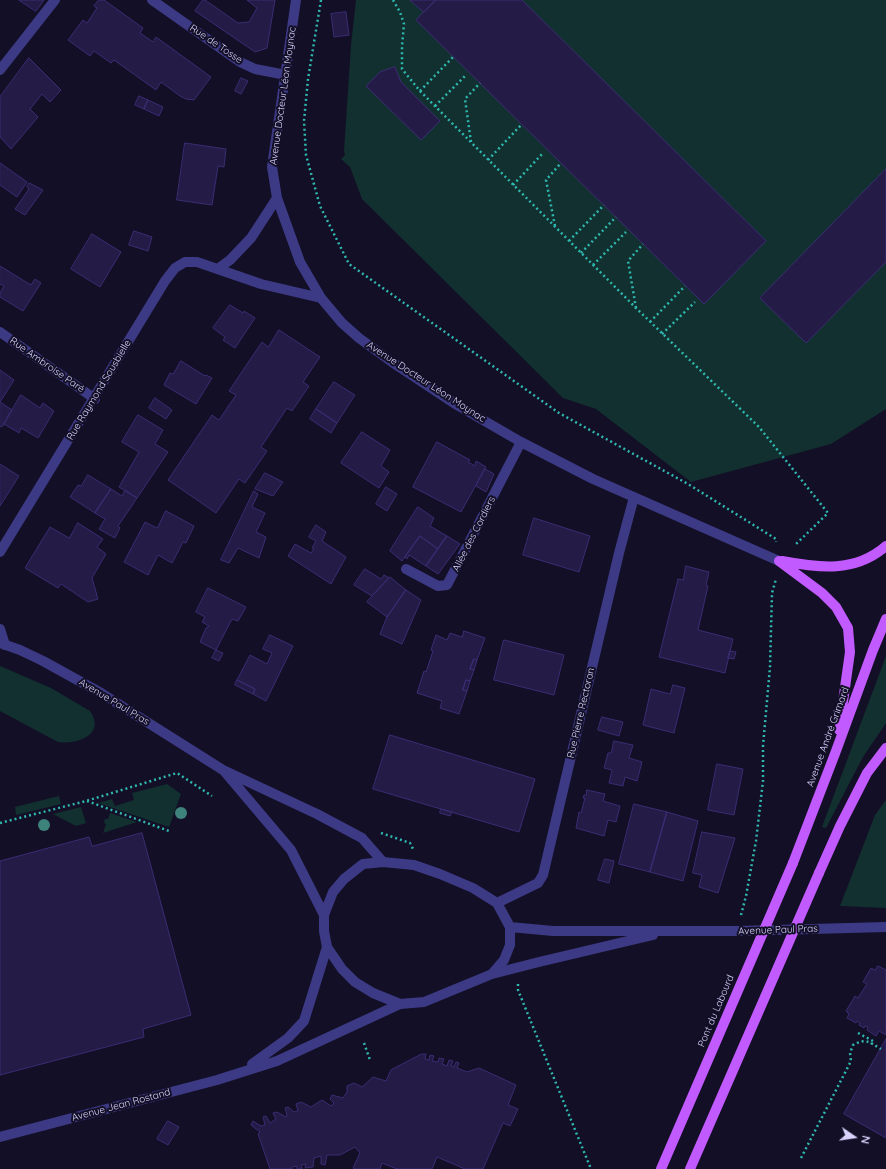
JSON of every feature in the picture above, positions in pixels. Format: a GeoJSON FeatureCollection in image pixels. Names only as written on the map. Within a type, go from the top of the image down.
{"type":"FeatureCollection","features":[{"type":"Feature","properties":{"kind":"main road"},"geometry":{"type":"LineString","coordinates":[[780,560],[807,565],[833,566],[854,564],[871,557],[886,546]]}},
{"type":"Feature","properties":{"kind":"main road"},"geometry":{"type":"LineString","coordinates":[[780,560],[822,593],[836,607],[848,628],[850,652],[836,751]]}},
{"type":"Feature","properties":{"kind":"main road","name":"Avenue André Grimard"},"geometry":{"type":"LineString","coordinates":[[793,863],[886,619]]}},
{"type":"Feature","properties":{"kind":"main road"},"geometry":{"type":"LineString","coordinates":[[690,1169],[840,826],[867,773],[886,748]]}},
{"type":"Feature","properties":{"kind":"main road","name":"Pont du Labourd"},"geometry":{"type":"LineString","coordinates":[[661,1169],[793,863]]}},
{"type":"Feature","properties":{"kind":"street"},"geometry":{"type":"LineString","coordinates":[[0,70],[55,0]]}},
{"type":"Feature","properties":{"kind":"street","name":"Rue de Tosse"},"geometry":{"type":"LineString","coordinates":[[152,0],[240,62],[255,69],[286,75]]}},
{"type":"Feature","properties":{"kind":"street","name":"Avenue Docteur Léon Moynac"},"geometry":{"type":"LineString","coordinates":[[296,0],[272,167],[276,198],[300,262],[321,298],[342,323],[359,338],[392,362],[457,405],[521,442],[634,498],[780,560]]}},
{"type":"Feature","properties":{"kind":"street"},"geometry":{"type":"LineString","coordinates":[[219,268],[230,260],[251,238],[276,198]]}},
{"type":"Feature","properties":{"kind":"street","name":"Rue Raymond Sousbielle"},"geometry":{"type":"LineString","coordinates":[[0,552],[165,281],[175,268],[185,262],[197,262],[219,268],[261,284],[321,298]]}},
{"type":"Feature","properties":{"kind":"street","name":"Rue Ambroise Paré"},"geometry":{"type":"LineString","coordinates":[[0,332],[94,399]]}},
{"type":"Feature","properties":{"kind":"street","name":"Allée des Cordiers"},"geometry":{"type":"LineString","coordinates":[[406,569],[438,586],[447,585],[521,442]]}},
{"type":"Feature","properties":{"kind":"street","name":"Rue Pierre Rectoran"},"geometry":{"type":"LineString","coordinates":[[497,903],[538,883],[543,875],[617,560],[634,498]]}},
{"type":"Feature","properties":{"kind":"street"},"geometry":{"type":"LineString","coordinates":[[0,629],[3,644]]}},
{"type":"Feature","properties":{"kind":"street","name":"Avenue Paul Pras"},"geometry":{"type":"LineString","coordinates":[[3,644],[43,661],[102,693],[223,770],[317,814],[362,838],[383,862]]}},
{"type":"Feature","properties":{"kind":"street","name":"Avenue Paul Pras"},"geometry":{"type":"LineString","coordinates":[[223,770],[291,850],[324,914]]}},
{"type":"Feature","properties":{"kind":"street"},"geometry":{"type":"LineString","coordinates":[[400,1004],[373,993],[355,982],[342,969],[327,947],[324,931],[324,914],[333,892],[344,879],[363,864],[383,862],[414,865],[473,888],[497,903],[510,927],[510,945],[504,960],[492,974]]}},
{"type":"Feature","properties":{"kind":"street","name":"Avenue Paul Pras"},"geometry":{"type":"LineString","coordinates":[[510,927],[553,930],[737,931],[886,927]]}},
{"type":"Feature","properties":{"kind":"street","name":"Avenue Paul Pras"},"geometry":{"type":"LineString","coordinates":[[400,1004],[424,1002],[492,974],[670,931]]}},
{"type":"Feature","properties":{"kind":"street","name":"Avenue Jean Rostand"},"geometry":{"type":"LineString","coordinates":[[242,1071],[265,1056],[288,1038],[304,1021],[327,947]]}},
{"type":"Feature","properties":{"kind":"street","name":"Avenue Jean Rostand"},"geometry":{"type":"LineString","coordinates":[[0,1137],[217,1080],[277,1061],[400,1004]]}},
{"type":"Feature","properties":{"kind":"path"},"geometry":{"type":"LineString","coordinates":[[321,0],[308,79],[304,114],[306,155],[320,206],[349,264],[559,413],[688,484],[776,539],[780,560],[772,593],[770,667],[763,746],[763,781],[756,841],[746,896],[737,931]]}},
{"type":"Feature","properties":{"kind":"path"},"geometry":{"type":"LineString","coordinates":[[393,0],[400,12],[404,24],[402,69],[420,91],[662,334],[759,427],[828,513],[780,560]]}},
{"type":"Feature","properties":{"kind":"path"},"geometry":{"type":"LineString","coordinates":[[420,91],[454,56]]}},
{"type":"Feature","properties":{"kind":"path"},"geometry":{"type":"LineString","coordinates":[[435,106],[466,75]]}},
{"type":"Feature","properties":{"kind":"path"},"geometry":{"type":"LineString","coordinates":[[471,143],[465,99],[480,83]]}},
{"type":"Feature","properties":{"kind":"path"},"geometry":{"type":"LineString","coordinates":[[488,160],[522,124]]}},
{"type":"Feature","properties":{"kind":"path"},"geometry":{"type":"LineString","coordinates":[[513,185],[543,153]]}},
{"type":"Feature","properties":{"kind":"path"},"geometry":{"type":"LineString","coordinates":[[555,226],[546,180],[561,163]]}},
{"type":"Feature","properties":{"kind":"path"},"geometry":{"type":"LineString","coordinates":[[569,241],[604,205]]}},
{"type":"Feature","properties":{"kind":"path"},"geometry":{"type":"LineString","coordinates":[[581,253],[616,217]]}},
{"type":"Feature","properties":{"kind":"path"},"geometry":{"type":"LineString","coordinates":[[593,265],[626,232]]}},
{"type":"Feature","properties":{"kind":"path"},"geometry":{"type":"LineString","coordinates":[[636,308],[628,261],[644,244]]}},
{"type":"Feature","properties":{"kind":"path"},"geometry":{"type":"LineString","coordinates":[[650,322],[685,286]]}},
{"type":"Feature","properties":{"kind":"path"},"geometry":{"type":"LineString","coordinates":[[662,334],[695,302]]}},
{"type":"Feature","properties":{"kind":"path"},"geometry":{"type":"LineString","coordinates":[[0,823],[86,801],[177,773],[212,796]]}},
{"type":"Feature","properties":{"kind":"path"},"geometry":{"type":"LineString","coordinates":[[86,801],[169,831]]}},
{"type":"Feature","properties":{"kind":"path"},"geometry":{"type":"LineString","coordinates":[[518,990],[590,1169]]}},
{"type":"Feature","properties":{"kind":"path"},"geometry":{"type":"LineString","coordinates":[[858,1033],[873,1041],[872,1044]]}},
{"type":"Feature","properties":{"kind":"path"},"geometry":{"type":"LineString","coordinates":[[801,1158],[851,1062],[850,1053],[853,1045],[867,1041],[881,1049]]}},
{"type":"Feature","properties":{"kind":"path"},"geometry":{"type":"LineString","coordinates":[[364,1043],[370,1060]]}},
{"type":"Feature","properties":{"kind":"green space"},"geometry":{"type":"Polygon","coordinates":[[[356,0],[886,0],[886,409],[831,444],[691,482],[596,409],[563,398],[362,199],[350,167],[341,159],[345,155],[344,151],[351,45],[356,0]]]}},
{"type":"Feature","properties":{"kind":"green space"},"geometry":{"type":"Polygon","coordinates":[[[886,656],[886,723],[863,757],[826,828],[822,827],[886,656]]]}},
{"type":"Feature","properties":{"kind":"green space"},"geometry":{"type":"Polygon","coordinates":[[[0,666],[51,688],[90,711],[94,719],[95,726],[92,732],[81,740],[74,742],[58,742],[0,711],[0,666]]]}},
{"type":"Feature","properties":{"kind":"green space"},"geometry":{"type":"Polygon","coordinates":[[[167,784],[181,794],[169,827],[98,803],[112,799],[115,806],[134,800],[132,793],[167,784]]]}},
{"type":"Feature","properties":{"kind":"green space"},"geometry":{"type":"Polygon","coordinates":[[[59,796],[61,804],[16,815],[15,807],[59,796]]]}},
{"type":"Feature","properties":{"kind":"green space"},"geometry":{"type":"Polygon","coordinates":[[[886,800],[886,908],[840,906],[875,815],[886,800]]]}},
{"type":"Feature","properties":{"kind":"green space"},"geometry":{"type":"Polygon","coordinates":[[[81,807],[86,823],[76,826],[53,814],[81,807]]]}},
{"type":"Feature","properties":{"kind":"green space"},"geometry":{"type":"Polygon","coordinates":[[[110,813],[137,822],[103,833],[106,824],[104,823],[105,819],[108,819],[110,813]]]}},
{"type":"Feature","properties":{"kind":"building"},"geometry":{"type":"Polygon","coordinates":[[[19,0],[44,0],[36,11],[19,0]]]}},
{"type":"Feature","properties":{"kind":"building"},"geometry":{"type":"Polygon","coordinates":[[[99,0],[104,0],[143,28],[140,33],[153,42],[156,37],[211,77],[194,100],[186,99],[180,96],[161,82],[156,90],[114,60],[111,63],[94,51],[90,56],[68,40],[83,20],[87,23],[97,8],[94,6],[99,0]]]}},
{"type":"Feature","properties":{"kind":"building"},"geometry":{"type":"Polygon","coordinates":[[[203,0],[238,23],[249,22],[257,8],[247,0],[275,0],[267,48],[255,52],[195,11],[203,0]]]}},
{"type":"Feature","properties":{"kind":"building"},"geometry":{"type":"Polygon","coordinates":[[[410,0],[436,0],[424,12],[410,0]]]}},
{"type":"Feature","properties":{"kind":"building"},"geometry":{"type":"Polygon","coordinates":[[[436,0],[522,0],[766,241],[704,304],[416,20],[436,0]]]}},
{"type":"Feature","properties":{"kind":"building"},"geometry":{"type":"Polygon","coordinates":[[[346,12],[349,35],[334,37],[331,14],[346,12]]]}},
{"type":"Feature","properties":{"kind":"building"},"geometry":{"type":"Polygon","coordinates":[[[29,58],[61,90],[50,102],[42,94],[30,109],[38,117],[11,149],[0,137],[0,97],[29,58]]]}},
{"type":"Feature","properties":{"kind":"building"},"geometry":{"type":"Polygon","coordinates":[[[395,67],[401,82],[440,121],[421,140],[366,86],[380,72],[395,67]]]}},
{"type":"Feature","properties":{"kind":"building"},"geometry":{"type":"Polygon","coordinates":[[[241,78],[248,81],[241,94],[235,91],[241,78]]]}},
{"type":"Feature","properties":{"kind":"building"},"geometry":{"type":"Polygon","coordinates":[[[139,96],[148,100],[144,109],[135,105],[139,96]]]}},
{"type":"Feature","properties":{"kind":"building"},"geometry":{"type":"Polygon","coordinates":[[[148,100],[163,107],[159,116],[144,109],[148,100]]]}},
{"type":"Feature","properties":{"kind":"building"},"geometry":{"type":"Polygon","coordinates":[[[185,143],[226,149],[224,167],[218,166],[212,205],[177,200],[185,143]]]}},
{"type":"Feature","properties":{"kind":"building"},"geometry":{"type":"Polygon","coordinates":[[[0,163],[27,182],[17,197],[0,185],[0,163]]]}},
{"type":"Feature","properties":{"kind":"building"},"geometry":{"type":"Polygon","coordinates":[[[886,169],[886,262],[806,343],[760,298],[886,169]]]}},
{"type":"Feature","properties":{"kind":"building"},"geometry":{"type":"Polygon","coordinates":[[[29,183],[43,190],[25,215],[15,209],[29,189],[27,187],[29,183]]]}},
{"type":"Feature","properties":{"kind":"building"},"geometry":{"type":"Polygon","coordinates":[[[134,231],[152,237],[148,251],[129,245],[134,231]]]}},
{"type":"Feature","properties":{"kind":"building"},"geometry":{"type":"Polygon","coordinates":[[[92,234],[121,252],[100,287],[71,269],[92,234]]]}},
{"type":"Feature","properties":{"kind":"building"},"geometry":{"type":"Polygon","coordinates":[[[0,266],[31,285],[35,279],[41,283],[23,311],[0,297],[0,293],[4,286],[0,284],[0,266]]]}},
{"type":"Feature","properties":{"kind":"building"},"geometry":{"type":"Polygon","coordinates":[[[230,305],[255,318],[235,348],[223,340],[225,337],[213,328],[230,305]]]}},
{"type":"Feature","properties":{"kind":"building"},"geometry":{"type":"Polygon","coordinates":[[[279,330],[320,357],[303,382],[309,386],[292,411],[287,408],[261,447],[267,451],[245,483],[239,479],[216,513],[168,480],[212,415],[219,420],[236,395],[229,391],[262,342],[268,347],[279,330]]]}},
{"type":"Feature","properties":{"kind":"building"},"geometry":{"type":"Polygon","coordinates":[[[181,361],[205,376],[206,375],[212,378],[196,404],[164,385],[170,373],[173,374],[181,361]]]}},
{"type":"Feature","properties":{"kind":"building"},"geometry":{"type":"Polygon","coordinates":[[[0,370],[14,380],[0,402],[0,370]]]}},
{"type":"Feature","properties":{"kind":"building"},"geometry":{"type":"Polygon","coordinates":[[[334,382],[355,395],[337,423],[316,409],[334,382]]]}},
{"type":"Feature","properties":{"kind":"building"},"geometry":{"type":"Polygon","coordinates":[[[21,395],[40,408],[43,403],[54,411],[38,438],[21,428],[19,433],[4,424],[21,395]]]}},
{"type":"Feature","properties":{"kind":"building"},"geometry":{"type":"Polygon","coordinates":[[[155,398],[172,410],[166,419],[149,408],[155,398]]]}},
{"type":"Feature","properties":{"kind":"building"},"geometry":{"type":"Polygon","coordinates":[[[0,402],[12,410],[2,427],[0,426],[0,402]]]}},
{"type":"Feature","properties":{"kind":"building"},"geometry":{"type":"Polygon","coordinates":[[[316,409],[337,423],[331,433],[310,419],[316,409]]]}},
{"type":"Feature","properties":{"kind":"building"},"geometry":{"type":"Polygon","coordinates":[[[138,415],[163,430],[155,444],[168,452],[137,498],[119,487],[139,452],[122,442],[138,415]]]}},
{"type":"Feature","properties":{"kind":"building"},"geometry":{"type":"Polygon","coordinates":[[[362,432],[390,450],[381,466],[389,472],[379,488],[341,463],[362,432]]]}},
{"type":"Feature","properties":{"kind":"building"},"geometry":{"type":"Polygon","coordinates":[[[437,442],[470,460],[468,462],[475,466],[476,461],[486,467],[461,512],[413,487],[437,442]]]}},
{"type":"Feature","properties":{"kind":"building"},"geometry":{"type":"Polygon","coordinates":[[[0,464],[19,476],[0,506],[0,464]]]}},
{"type":"Feature","properties":{"kind":"building"},"geometry":{"type":"Polygon","coordinates":[[[485,469],[494,474],[486,492],[476,486],[485,469]]]}},
{"type":"Feature","properties":{"kind":"building"},"geometry":{"type":"Polygon","coordinates":[[[265,473],[283,482],[273,496],[255,489],[265,473]]]}},
{"type":"Feature","properties":{"kind":"building"},"geometry":{"type":"Polygon","coordinates":[[[88,475],[111,489],[95,513],[70,497],[78,485],[81,486],[88,475]]]}},
{"type":"Feature","properties":{"kind":"building"},"geometry":{"type":"Polygon","coordinates":[[[386,487],[397,494],[387,511],[376,504],[386,487]]]}},
{"type":"Feature","properties":{"kind":"building"},"geometry":{"type":"Polygon","coordinates":[[[111,489],[122,496],[125,490],[137,498],[118,526],[120,528],[115,538],[99,529],[105,519],[95,513],[111,489]]]}},
{"type":"Feature","properties":{"kind":"building"},"geometry":{"type":"Polygon","coordinates":[[[254,491],[258,494],[252,507],[265,513],[256,532],[266,537],[259,558],[238,548],[229,563],[221,560],[254,491]]]}},
{"type":"Feature","properties":{"kind":"building"},"geometry":{"type":"Polygon","coordinates":[[[418,507],[434,518],[430,526],[447,536],[438,549],[420,536],[402,561],[390,551],[418,507]]]}},
{"type":"Feature","properties":{"kind":"building"},"geometry":{"type":"Polygon","coordinates":[[[166,511],[194,526],[186,543],[183,542],[172,563],[158,555],[148,575],[124,562],[145,522],[157,528],[166,511]]]}},
{"type":"Feature","properties":{"kind":"building"},"geometry":{"type":"Polygon","coordinates":[[[534,518],[590,536],[579,572],[523,555],[534,518]]]}},
{"type":"Feature","properties":{"kind":"building"},"geometry":{"type":"Polygon","coordinates":[[[78,523],[103,539],[97,547],[106,554],[92,578],[98,599],[88,602],[61,584],[58,588],[25,568],[50,527],[69,538],[78,523]]]}},
{"type":"Feature","properties":{"kind":"building"},"geometry":{"type":"Polygon","coordinates":[[[316,525],[326,532],[322,541],[346,557],[331,584],[288,556],[295,544],[311,553],[314,549],[312,548],[316,541],[309,537],[316,525]]]}},
{"type":"Feature","properties":{"kind":"building"},"geometry":{"type":"Polygon","coordinates":[[[420,536],[438,549],[426,566],[409,555],[407,559],[405,557],[420,536]]]}},
{"type":"Feature","properties":{"kind":"building"},"geometry":{"type":"Polygon","coordinates":[[[447,536],[460,544],[438,574],[426,566],[447,536]]]}},
{"type":"Feature","properties":{"kind":"building"},"geometry":{"type":"Polygon","coordinates":[[[686,566],[709,572],[706,585],[708,586],[698,630],[733,639],[725,673],[659,657],[678,579],[683,580],[686,566]]]}},
{"type":"Feature","properties":{"kind":"building"},"geometry":{"type":"Polygon","coordinates":[[[365,569],[381,579],[384,575],[389,578],[372,596],[354,585],[365,569]]]}},
{"type":"Feature","properties":{"kind":"building"},"geometry":{"type":"Polygon","coordinates":[[[390,577],[406,590],[387,617],[367,602],[390,577]]]}},
{"type":"Feature","properties":{"kind":"building"},"geometry":{"type":"Polygon","coordinates":[[[208,588],[246,607],[238,621],[232,619],[216,650],[200,642],[206,628],[209,626],[202,622],[205,617],[196,612],[208,588]]]}},
{"type":"Feature","properties":{"kind":"building"},"geometry":{"type":"Polygon","coordinates":[[[406,590],[421,600],[402,644],[380,634],[387,617],[406,590]]]}},
{"type":"Feature","properties":{"kind":"building"},"geometry":{"type":"Polygon","coordinates":[[[464,631],[485,638],[477,660],[474,659],[470,669],[474,670],[470,681],[466,680],[463,690],[467,691],[459,714],[440,708],[442,701],[417,693],[424,671],[426,672],[433,651],[431,650],[436,635],[447,640],[450,633],[462,637],[464,631]]]}},
{"type":"Feature","properties":{"kind":"building"},"geometry":{"type":"Polygon","coordinates":[[[270,635],[293,646],[266,701],[253,694],[255,689],[237,680],[250,655],[267,664],[272,653],[263,649],[270,635]]]}},
{"type":"Feature","properties":{"kind":"building"},"geometry":{"type":"Polygon","coordinates":[[[504,640],[564,655],[554,695],[494,680],[504,640]]]}},
{"type":"Feature","properties":{"kind":"building"},"geometry":{"type":"Polygon","coordinates":[[[216,650],[223,653],[219,661],[212,658],[216,650]]]}},
{"type":"Feature","properties":{"kind":"building"},"geometry":{"type":"Polygon","coordinates":[[[730,651],[736,652],[734,659],[728,658],[730,651]]]}},
{"type":"Feature","properties":{"kind":"building"},"geometry":{"type":"Polygon","coordinates":[[[474,659],[477,660],[474,670],[470,669],[474,659]]]}},
{"type":"Feature","properties":{"kind":"building"},"geometry":{"type":"Polygon","coordinates":[[[237,680],[255,689],[253,694],[235,685],[237,680]]]}},
{"type":"Feature","properties":{"kind":"building"},"geometry":{"type":"Polygon","coordinates":[[[466,680],[470,681],[467,691],[463,690],[466,680]]]}},
{"type":"Feature","properties":{"kind":"building"},"geometry":{"type":"Polygon","coordinates":[[[673,685],[685,688],[674,733],[643,725],[651,689],[670,694],[673,685]]]}},
{"type":"Feature","properties":{"kind":"building"},"geometry":{"type":"Polygon","coordinates":[[[602,717],[623,722],[619,736],[598,730],[602,717]]]}},
{"type":"Feature","properties":{"kind":"building"},"geometry":{"type":"Polygon","coordinates":[[[390,735],[535,779],[519,832],[373,789],[390,735]]]}},
{"type":"Feature","properties":{"kind":"building"},"geometry":{"type":"Polygon","coordinates":[[[614,741],[633,745],[629,758],[642,762],[637,781],[625,777],[623,786],[609,783],[612,770],[604,768],[608,753],[611,753],[614,741]]]}},
{"type":"Feature","properties":{"kind":"building"},"geometry":{"type":"Polygon","coordinates":[[[717,764],[743,769],[734,815],[708,810],[717,764]]]}},
{"type":"Feature","properties":{"kind":"building"},"geometry":{"type":"Polygon","coordinates":[[[587,790],[605,794],[603,801],[620,806],[616,822],[608,820],[604,836],[576,828],[579,812],[581,813],[585,798],[583,798],[584,795],[586,795],[587,790]]]}},
{"type":"Feature","properties":{"kind":"building"},"geometry":{"type":"Polygon","coordinates":[[[634,804],[667,812],[650,872],[619,864],[634,804]]]}},
{"type":"Feature","properties":{"kind":"building"},"geometry":{"type":"Polygon","coordinates":[[[441,809],[452,812],[450,816],[440,813],[441,809]]]}},
{"type":"Feature","properties":{"kind":"building"},"geometry":{"type":"Polygon","coordinates":[[[667,812],[698,821],[683,881],[650,872],[667,812]]]}},
{"type":"Feature","properties":{"kind":"building"},"geometry":{"type":"Polygon","coordinates":[[[702,832],[735,838],[718,893],[699,887],[702,875],[693,873],[702,832]]]}},
{"type":"Feature","properties":{"kind":"building"},"geometry":{"type":"Polygon","coordinates":[[[142,833],[191,1015],[143,1029],[144,1037],[0,1075],[0,861],[89,837],[92,846],[142,833]]]}},
{"type":"Feature","properties":{"kind":"building"},"geometry":{"type":"Polygon","coordinates":[[[605,859],[614,861],[609,883],[598,880],[605,859]]]}},
{"type":"Feature","properties":{"kind":"building"},"geometry":{"type":"Polygon","coordinates":[[[878,966],[886,970],[886,1035],[879,1031],[876,1036],[867,1030],[868,1027],[865,1026],[864,1028],[859,1025],[860,1023],[857,1021],[856,1023],[847,1018],[849,1014],[846,1011],[855,996],[858,998],[867,984],[863,982],[871,968],[875,970],[878,966]]]}},
{"type":"Feature","properties":{"kind":"building"},"geometry":{"type":"Polygon","coordinates":[[[886,1039],[886,1138],[844,1114],[886,1039]]]}},
{"type":"Feature","properties":{"kind":"building"},"geometry":{"type":"Polygon","coordinates":[[[422,1054],[426,1054],[425,1059],[429,1060],[430,1055],[434,1056],[432,1061],[438,1062],[439,1058],[444,1059],[442,1064],[447,1066],[449,1060],[453,1061],[451,1066],[454,1067],[456,1062],[459,1063],[457,1068],[467,1072],[479,1068],[516,1085],[508,1105],[518,1109],[510,1126],[503,1123],[483,1169],[465,1169],[437,1157],[432,1169],[397,1169],[382,1163],[380,1169],[355,1169],[353,1168],[360,1153],[355,1147],[340,1155],[327,1155],[325,1165],[321,1164],[321,1156],[314,1158],[313,1167],[305,1168],[306,1164],[301,1165],[302,1169],[297,1169],[297,1166],[292,1167],[292,1169],[270,1169],[258,1134],[260,1132],[251,1125],[253,1121],[261,1126],[265,1125],[263,1117],[266,1116],[270,1123],[276,1119],[273,1113],[277,1112],[286,1117],[287,1115],[285,1108],[288,1107],[294,1112],[298,1111],[296,1104],[301,1102],[311,1107],[322,1100],[331,1106],[334,1103],[330,1099],[332,1095],[343,1098],[347,1092],[347,1086],[354,1083],[362,1087],[373,1077],[386,1081],[391,1070],[422,1054]]]}},
{"type":"Feature","properties":{"kind":"building"},"geometry":{"type":"Polygon","coordinates":[[[168,1121],[179,1127],[168,1145],[157,1139],[168,1121]]]}}]}
